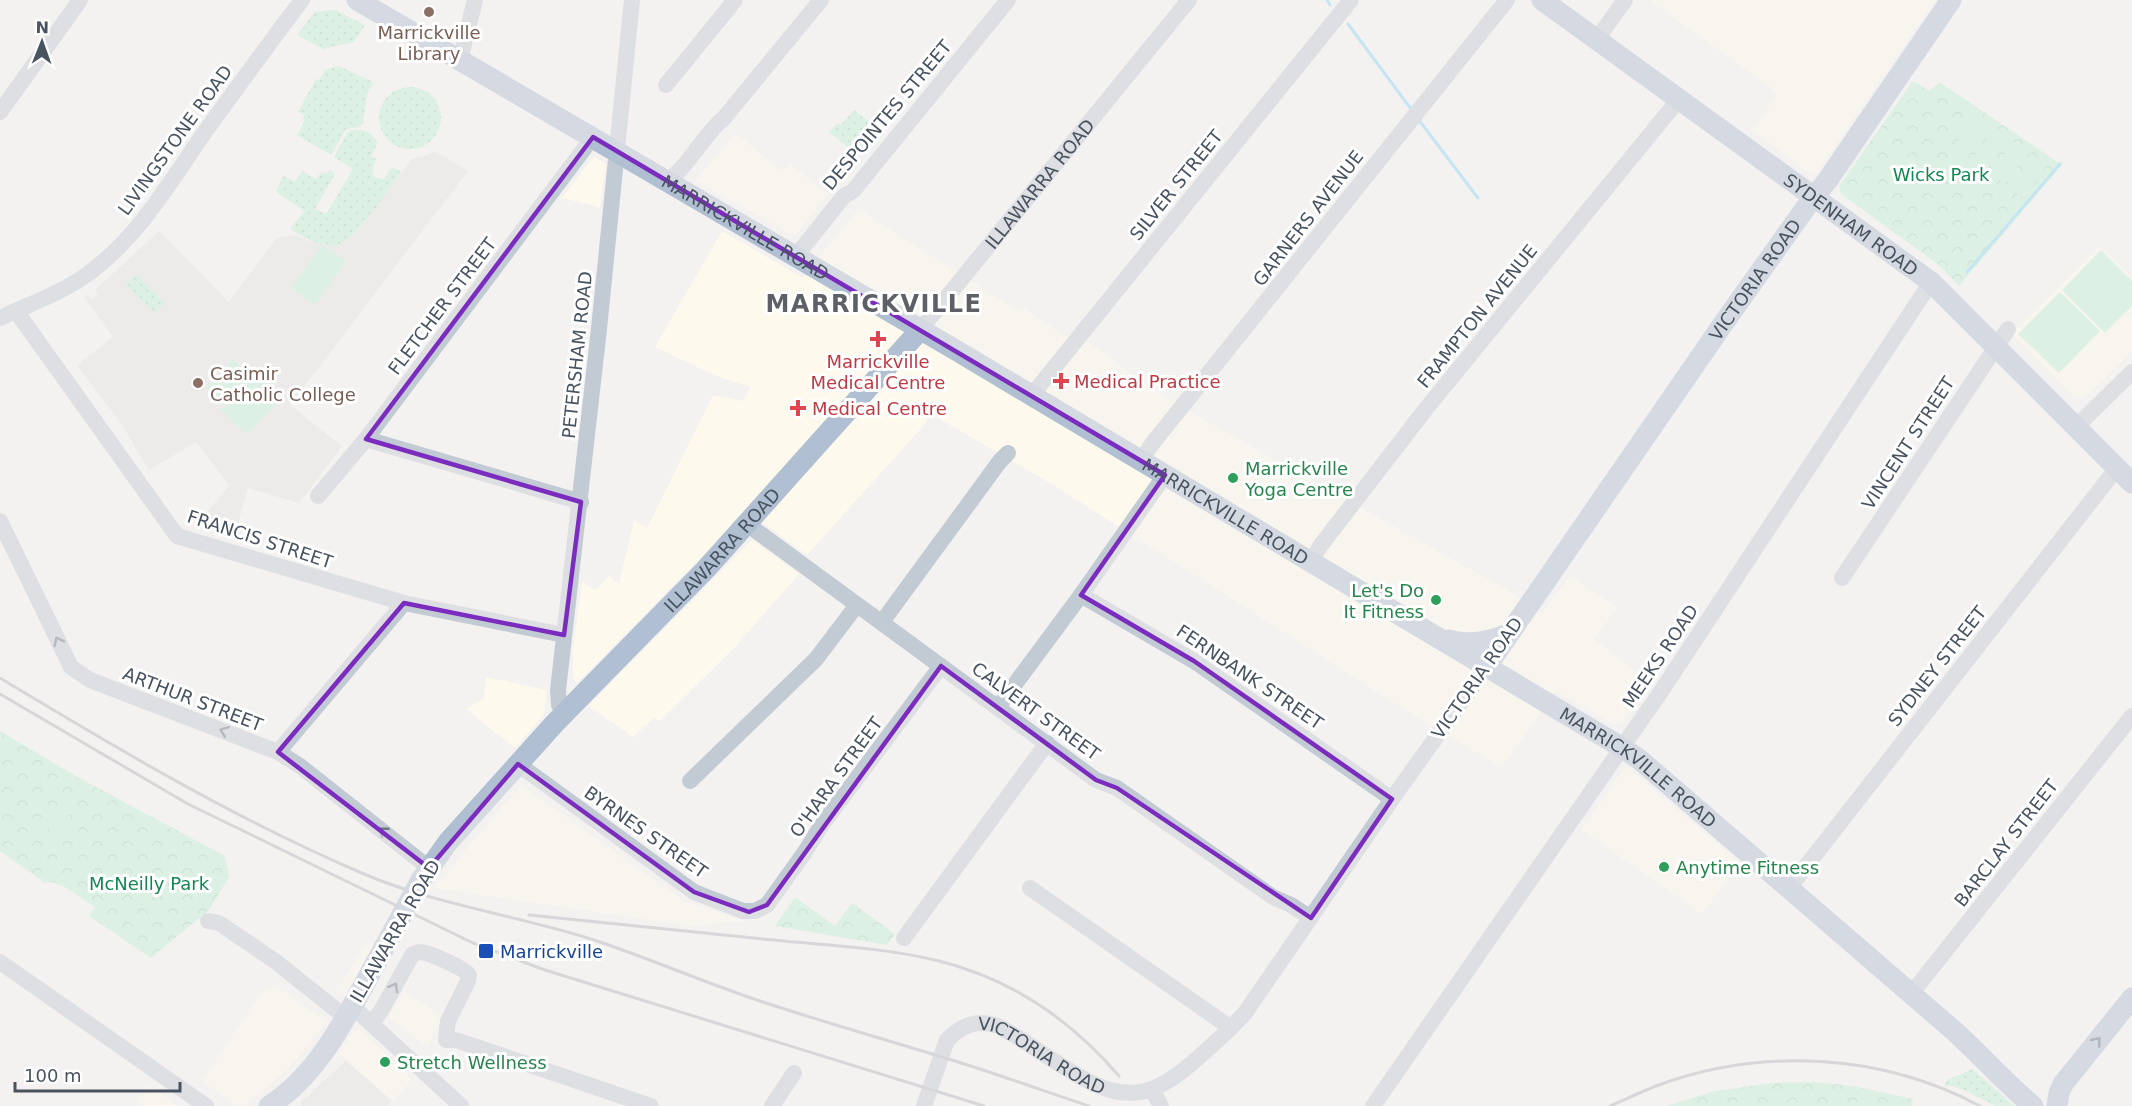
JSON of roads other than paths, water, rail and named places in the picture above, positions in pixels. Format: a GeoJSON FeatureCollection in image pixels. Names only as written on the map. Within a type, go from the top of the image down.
{"type":"FeatureCollection","features":[{"type":"Feature","properties":{"kind":"main road","name":"MARRICKVILLE ROAD"},"geometry":{"type":"LineString","coordinates":[[357,0],[1032,395],[1640,759],[1980,1053],[2016,1092],[2033,1106]]}},
{"type":"Feature","properties":{"kind":"main road","name":"SYDENHAM ROAD"},"geometry":{"type":"LineString","coordinates":[[1542,0],[1931,282],[2002,338],[2076,427],[2125,476]]}},
{"type":"Feature","properties":{"kind":"main road","name":"VICTORIA ROAD"},"geometry":{"type":"LineString","coordinates":[[1487,666],[1723,324],[1951,0]]}},
{"type":"Feature","properties":{"kind":"main road","name":"ILLAWARRA ROAD"},"geometry":{"type":"LineString","coordinates":[[269,1106],[290,1090],[312,1067],[348,1012],[425,874],[448,842],[564,714],[706,569],[920,330]]}},
{"type":"Feature","properties":{"kind":"main road"},"geometry":{"type":"LineString","coordinates":[[1437,636],[1470,643],[1508,634]]}},
{"type":"Feature","properties":{"kind":"main road"},"geometry":{"type":"LineString","coordinates":[[2057,1106],[2063,1084],[2132,998]]}},
{"type":"Feature","properties":{"kind":"main road"},"geometry":{"type":"LineString","coordinates":[[2016,1092],[2036,1094],[2063,1084]]}},
{"type":"Feature","properties":{"kind":"street"},"geometry":{"type":"LineString","coordinates":[[0,112],[80,0]]}},
{"type":"Feature","properties":{"kind":"street","name":"LIVINGSTONE ROAD"},"geometry":{"type":"LineString","coordinates":[[0,318],[83,278],[139,226],[302,0]]}},
{"type":"Feature","properties":{"kind":"street"},"geometry":{"type":"LineString","coordinates":[[460,60],[475,0]]}},
{"type":"Feature","properties":{"kind":"street","name":"PETERSHAM ROAD"},"geometry":{"type":"LineString","coordinates":[[564,714],[558,701],[558,690],[581,502],[632,0]]}},
{"type":"Feature","properties":{"kind":"street"},"geometry":{"type":"LineString","coordinates":[[666,86],[735,0]]}},
{"type":"Feature","properties":{"kind":"street"},"geometry":{"type":"LineString","coordinates":[[667,181],[676,175],[715,125],[724,118],[821,0]]}},
{"type":"Feature","properties":{"kind":"street","name":"DESPOINTES STREET"},"geometry":{"type":"LineString","coordinates":[[796,256],[844,196],[853,191],[1008,0]]}},
{"type":"Feature","properties":{"kind":"street","name":"ILLAWARRA ROAD"},"geometry":{"type":"LineString","coordinates":[[920,330],[1189,0]]}},
{"type":"Feature","properties":{"kind":"street","name":"SILVER STREET"},"geometry":{"type":"LineString","coordinates":[[1032,395],[1351,0]]}},
{"type":"Feature","properties":{"kind":"street","name":"GARNERS AVENUE"},"geometry":{"type":"LineString","coordinates":[[1141,461],[1152,444],[1507,0]]}},
{"type":"Feature","properties":{"kind":"street"},"geometry":{"type":"LineString","coordinates":[[1597,39],[1625,0]]}},
{"type":"Feature","properties":{"kind":"street","name":"FRAMPTON AVENUE"},"geometry":{"type":"LineString","coordinates":[[1310,562],[1425,410],[1680,98]]}},
{"type":"Feature","properties":{"kind":"street","name":"FLETCHER STREET"},"geometry":{"type":"LineString","coordinates":[[318,496],[366,439],[593,137]]}},
{"type":"Feature","properties":{"kind":"street","name":"MEEKS ROAD"},"geometry":{"type":"LineString","coordinates":[[1373,1106],[1662,690],[1931,282]]}},
{"type":"Feature","properties":{"kind":"street","name":"FRANCIS STREET"},"geometry":{"type":"LineString","coordinates":[[16,311],[177,536],[404,603],[564,635]]}},
{"type":"Feature","properties":{"kind":"street","name":"VINCENT STREET"},"geometry":{"type":"LineString","coordinates":[[1842,578],[2002,338]]}},
{"type":"Feature","properties":{"kind":"street"},"geometry":{"type":"LineString","coordinates":[[2076,427],[2132,372]]}},
{"type":"Feature","properties":{"kind":"street"},"geometry":{"type":"LineString","coordinates":[[366,439],[581,502]]}},
{"type":"Feature","properties":{"kind":"street"},"geometry":{"type":"LineString","coordinates":[[882,622],[1008,453]]}},
{"type":"Feature","properties":{"kind":"street"},"geometry":{"type":"LineString","coordinates":[[998,706],[1081,595],[1165,475]]}},
{"type":"Feature","properties":{"kind":"street","name":"SYDNEY STREET"},"geometry":{"type":"LineString","coordinates":[[1789,888],[2125,476]]}},
{"type":"Feature","properties":{"kind":"street","name":"ARTHUR STREET"},"geometry":{"type":"LineString","coordinates":[[0,521],[71,667],[90,680],[278,752],[300,766],[425,874]]}},
{"type":"Feature","properties":{"kind":"street","name":"CALVERT STREET"},"geometry":{"type":"LineString","coordinates":[[747,524],[1096,780],[1117,788],[1273,897],[1311,918]]}},
{"type":"Feature","properties":{"kind":"street","name":"FERNBANK STREET"},"geometry":{"type":"LineString","coordinates":[[1081,595],[1194,661],[1392,799]]}},
{"type":"Feature","properties":{"kind":"street"},"geometry":{"type":"LineString","coordinates":[[278,752],[404,603]]}},
{"type":"Feature","properties":{"kind":"street"},"geometry":{"type":"LineString","coordinates":[[690,781],[816,659],[857,605]]}},
{"type":"Feature","properties":{"kind":"street","name":"O'HARA STREET"},"geometry":{"type":"LineString","coordinates":[[760,910],[767,905],[821,826],[941,666]]}},
{"type":"Feature","properties":{"kind":"street","name":"VICTORIA ROAD"},"geometry":{"type":"LineString","coordinates":[[924,1106],[947,1040],[954,1032],[974,1022],[998,1026],[1072,1073],[1098,1085],[1125,1093],[1135,1094],[1152,1090],[1172,1079],[1231,1028],[1251,1004],[1487,666]]}},
{"type":"Feature","properties":{"kind":"street","name":"BARCLAY STREET"},"geometry":{"type":"LineString","coordinates":[[1911,994],[2132,716]]}},
{"type":"Feature","properties":{"kind":"street"},"geometry":{"type":"LineString","coordinates":[[904,938],[1047,743]]}},
{"type":"Feature","properties":{"kind":"street","name":"BYRNES STREET"},"geometry":{"type":"LineString","coordinates":[[518,764],[694,892],[743,910],[760,910]]}},
{"type":"Feature","properties":{"kind":"street"},"geometry":{"type":"LineString","coordinates":[[1030,888],[1231,1028]]}},
{"type":"Feature","properties":{"kind":"street"},"geometry":{"type":"LineString","coordinates":[[208,921],[219,923],[348,1012],[371,1024],[461,1106]]}},
{"type":"Feature","properties":{"kind":"street"},"geometry":{"type":"LineString","coordinates":[[371,1024],[381,1011],[412,955],[421,952],[464,969],[469,975],[448,1020],[446,1040],[456,1040],[651,1106]]}},
{"type":"Feature","properties":{"kind":"street"},"geometry":{"type":"LineString","coordinates":[[0,962],[206,1106]]}},
{"type":"Feature","properties":{"kind":"street"},"geometry":{"type":"LineString","coordinates":[[772,1106],[794,1073]]}},
{"type":"Feature","properties":{"kind":"street"},"geometry":{"type":"LineString","coordinates":[[1152,1090],[1161,1106]]}},
{"type":"Feature","properties":{"kind":"waterway"},"geometry":{"type":"LineString","coordinates":[[1327,0],[1330,5]]}},
{"type":"Feature","properties":{"kind":"waterway"},"geometry":{"type":"LineString","coordinates":[[1348,24],[1411,109]]}},
{"type":"Feature","properties":{"kind":"waterway"},"geometry":{"type":"LineString","coordinates":[[1418,119],[1478,198]]}},
{"type":"Feature","properties":{"kind":"waterway"},"geometry":{"type":"LineString","coordinates":[[1967,272],[2060,164]]}},
{"type":"Feature","properties":{"kind":"railway"},"geometry":{"type":"LineString","coordinates":[[0,678],[224,807],[364,874],[420,894],[591,939],[763,1002],[972,1066],[1089,1106]]}},
{"type":"Feature","properties":{"kind":"railway"},"geometry":{"type":"LineString","coordinates":[[0,694],[188,804],[473,943],[545,970],[984,1106]]}},
{"type":"Feature","properties":{"kind":"railway"},"geometry":{"type":"LineString","coordinates":[[529,915],[874,949],[939,961],[991,979],[1038,1004],[1081,1037],[1119,1076]]}},
{"type":"Feature","properties":{"kind":"railway"},"geometry":{"type":"LineString","coordinates":[[1610,1106],[1656,1086],[1696,1073],[1737,1065],[1779,1061],[1862,1066],[1902,1075],[1942,1088],[1980,1106]]}},
{"type":"Feature","properties":{"kind":"place","name":"Marrickville Library"},"geometry":{"type":"Point","coordinates":[429,12]}},
{"type":"Feature","properties":{"kind":"place","name":"Marrickville Medical Centre"},"geometry":{"type":"Point","coordinates":[878,339]}},
{"type":"Feature","properties":{"kind":"place","name":"Medical Practice"},"geometry":{"type":"Point","coordinates":[1061,381]}},
{"type":"Feature","properties":{"kind":"place","name":"Casimir Catholic College"},"geometry":{"type":"Point","coordinates":[198,383]}},
{"type":"Feature","properties":{"kind":"place","name":"Medical Centre"},"geometry":{"type":"Point","coordinates":[798,408]}},
{"type":"Feature","properties":{"kind":"place","name":"Marrickville Yoga Centre"},"geometry":{"type":"Point","coordinates":[1233,478]}},
{"type":"Feature","properties":{"kind":"place","name":"Let's Do It Fitness"},"geometry":{"type":"Point","coordinates":[1436,600]}},
{"type":"Feature","properties":{"kind":"place","name":"Anytime Fitness"},"geometry":{"type":"Point","coordinates":[1664,867]}},
{"type":"Feature","properties":{"kind":"place","name":"Marrickville"},"geometry":{"type":"Point","coordinates":[486,951]}},
{"type":"Feature","properties":{"kind":"place","name":"Stretch Wellness"},"geometry":{"type":"Point","coordinates":[385,1062]}},
{"type":"Feature","properties":{"kind":"district","name":"MARRICKVILLE"},"geometry":{"type":"Point","coordinates":[874,304]}},
{"type":"Feature","properties":{"kind":"park label","name":"Wicks Park"},"geometry":{"type":"Point","coordinates":[1941,174]}},
{"type":"Feature","properties":{"kind":"park label","name":"McNeilly Park"},"geometry":{"type":"Point","coordinates":[149,883]}}]}
